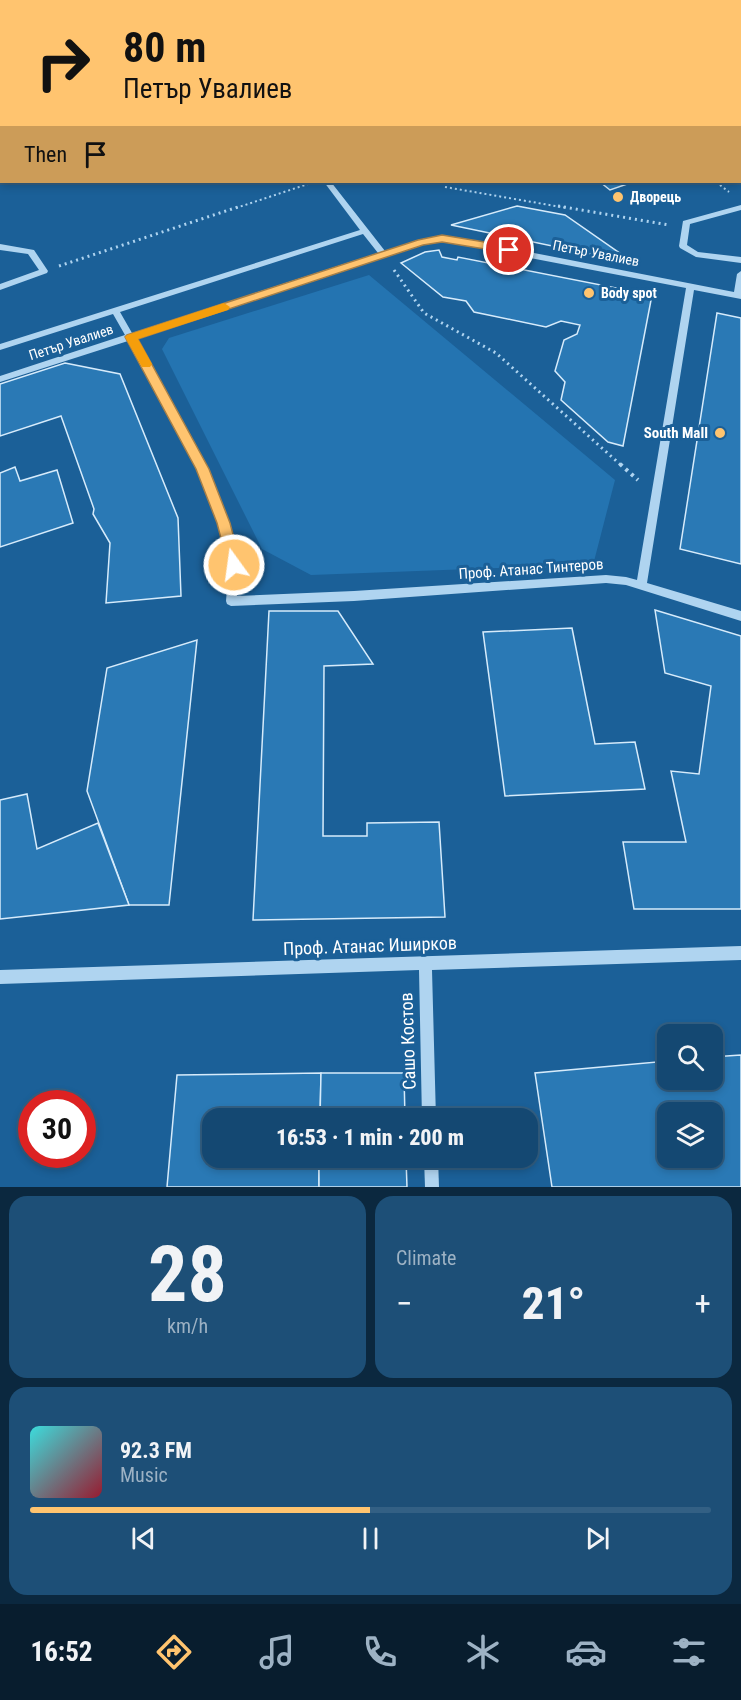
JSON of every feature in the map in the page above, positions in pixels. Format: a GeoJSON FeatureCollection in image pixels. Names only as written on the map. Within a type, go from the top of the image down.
{"type":"FeatureCollection","features":[{"type":"Feature","properties":{"kind":"street"},"geometry":{"type":"LineString","coordinates":[[328,183],[384,255]]}},
{"type":"Feature","properties":{"kind":"street"},"geometry":{"type":"LineString","coordinates":[[741,207],[686,223],[683,246],[688,251],[741,260]]}},
{"type":"Feature","properties":{"kind":"street"},"geometry":{"type":"LineString","coordinates":[[0,347],[364,231]]}},
{"type":"Feature","properties":{"kind":"street","name":"Петър Увалиев"},"geometry":{"type":"LineString","coordinates":[[0,379],[421,242],[442,238],[739,296]]}},
{"type":"Feature","properties":{"kind":"street"},"geometry":{"type":"LineString","coordinates":[[0,247],[31,252],[44,271],[0,287]]}},
{"type":"Feature","properties":{"kind":"street"},"geometry":{"type":"LineString","coordinates":[[739,296],[741,274]]}},
{"type":"Feature","properties":{"kind":"street"},"geometry":{"type":"LineString","coordinates":[[641,585],[690,286]]}},
{"type":"Feature","properties":{"kind":"street"},"geometry":{"type":"LineString","coordinates":[[115,310],[131,337]]}},
{"type":"Feature","properties":{"kind":"street","name":"Проф. Атанас Тинтеров"},"geometry":{"type":"LineString","coordinates":[[131,337],[202,469],[223,523],[234,565],[231,601],[354,596],[606,579],[641,585],[741,616]]}},
{"type":"Feature","properties":{"kind":"street","name":"Проф. Атанас Иширков"},"geometry":{"type":"LineString","coordinates":[[0,977],[741,953]]}},
{"type":"Feature","properties":{"kind":"street","name":"Сашо Костов"},"geometry":{"type":"LineString","coordinates":[[425,962],[429,1108]]}},
{"type":"Feature","properties":{"kind":"street"},"geometry":{"type":"LineString","coordinates":[[431,1168],[432,1187]]}},
{"type":"Feature","properties":{"kind":"path"},"geometry":{"type":"LineString","coordinates":[[44,271],[312,183]]}},
{"type":"Feature","properties":{"kind":"path"},"geometry":{"type":"LineString","coordinates":[[717,183],[725,190]]}},
{"type":"Feature","properties":{"kind":"path"},"geometry":{"type":"LineString","coordinates":[[445,187],[685,228]]}},
{"type":"Feature","properties":{"kind":"path"},"geometry":{"type":"LineString","coordinates":[[384,255],[423,313],[496,353],[657,496]]}},
{"type":"Feature","properties":{"kind":"shaded area"},"geometry":{"type":"Polygon","coordinates":[[[369,275],[615,480],[592,569],[524,567],[311,575],[262,549],[162,349],[169,338],[369,275]]]}},
{"type":"Feature","properties":{"kind":"building"},"geometry":{"type":"Polygon","coordinates":[[[601,183],[630,183],[610,190],[601,183]]]}},
{"type":"Feature","properties":{"kind":"building"},"geometry":{"type":"Polygon","coordinates":[[[517,206],[565,215],[634,263],[451,225],[517,206]]]}},
{"type":"Feature","properties":{"kind":"building"},"geometry":{"type":"Polygon","coordinates":[[[439,250],[442,257],[457,260],[458,257],[652,295],[623,446],[608,442],[561,400],[565,382],[555,371],[564,340],[577,334],[580,325],[561,321],[546,327],[474,312],[466,301],[443,297],[401,263],[425,252],[439,250]]]}},
{"type":"Feature","properties":{"kind":"building","name":"South Mall"},"geometry":{"type":"Polygon","coordinates":[[[717,313],[741,318],[741,564],[680,549],[717,313]]]}},
{"type":"Feature","properties":{"kind":"building"},"geometry":{"type":"Polygon","coordinates":[[[65,363],[120,374],[178,518],[181,596],[106,603],[110,543],[93,514],[94,509],[61,416],[0,436],[0,384],[65,363]]]}},
{"type":"Feature","properties":{"kind":"building"},"geometry":{"type":"Polygon","coordinates":[[[15,467],[20,481],[57,470],[73,523],[0,547],[0,473],[15,467]]]}},
{"type":"Feature","properties":{"kind":"building"},"geometry":{"type":"Polygon","coordinates":[[[655,610],[741,636],[741,909],[634,909],[623,842],[686,842],[671,771],[699,774],[711,686],[665,673],[655,610]]]}},
{"type":"Feature","properties":{"kind":"building"},"geometry":{"type":"Polygon","coordinates":[[[269,611],[338,611],[373,664],[324,666],[323,836],[367,836],[367,823],[439,822],[445,917],[253,920],[269,611]]]}},
{"type":"Feature","properties":{"kind":"building"},"geometry":{"type":"Polygon","coordinates":[[[572,628],[595,744],[635,742],[645,789],[505,796],[483,632],[572,628]]]}},
{"type":"Feature","properties":{"kind":"building"},"geometry":{"type":"Polygon","coordinates":[[[197,640],[169,905],[129,905],[87,791],[107,668],[197,640]]]}},
{"type":"Feature","properties":{"kind":"building"},"geometry":{"type":"Polygon","coordinates":[[[27,794],[37,849],[98,823],[129,905],[0,919],[0,800],[27,794]]]}},
{"type":"Feature","properties":{"kind":"building"},"geometry":{"type":"Polygon","coordinates":[[[741,1055],[741,1187],[552,1187],[535,1073],[657,1062],[657,1090],[723,1090],[723,1056],[741,1055]]]}},
{"type":"Feature","properties":{"kind":"building"},"geometry":{"type":"Polygon","coordinates":[[[321,1073],[320,1108],[202,1108],[202,1168],[319,1168],[319,1187],[167,1187],[177,1075],[321,1073]]]}},
{"type":"Feature","properties":{"kind":"building"},"geometry":{"type":"Polygon","coordinates":[[[321,1073],[404,1073],[405,1108],[320,1108],[321,1073]]]}},
{"type":"Feature","properties":{"kind":"building"},"geometry":{"type":"Polygon","coordinates":[[[319,1168],[406,1168],[407,1187],[319,1187],[319,1168]]]}},
{"type":"Feature","properties":{"kind":"slow traffic"},"geometry":{"type":"LineString","coordinates":[[146,364],[131,337],[224,307]]}},
{"type":"Feature","properties":{"kind":"place","name":"Дворець"},"geometry":{"type":"Point","coordinates":[618,197]}},
{"type":"Feature","properties":{"kind":"place","name":"Body spot"},"geometry":{"type":"Point","coordinates":[589,293]}},
{"type":"Feature","properties":{"kind":"place","name":"South Mall"},"geometry":{"type":"Point","coordinates":[720,433]}},
{"type":"Feature","properties":{"kind":"route"},"geometry":{"type":"LineString","coordinates":[[234,565],[223,523],[202,469],[131,337],[421,242],[442,238],[509,250]]}}]}
